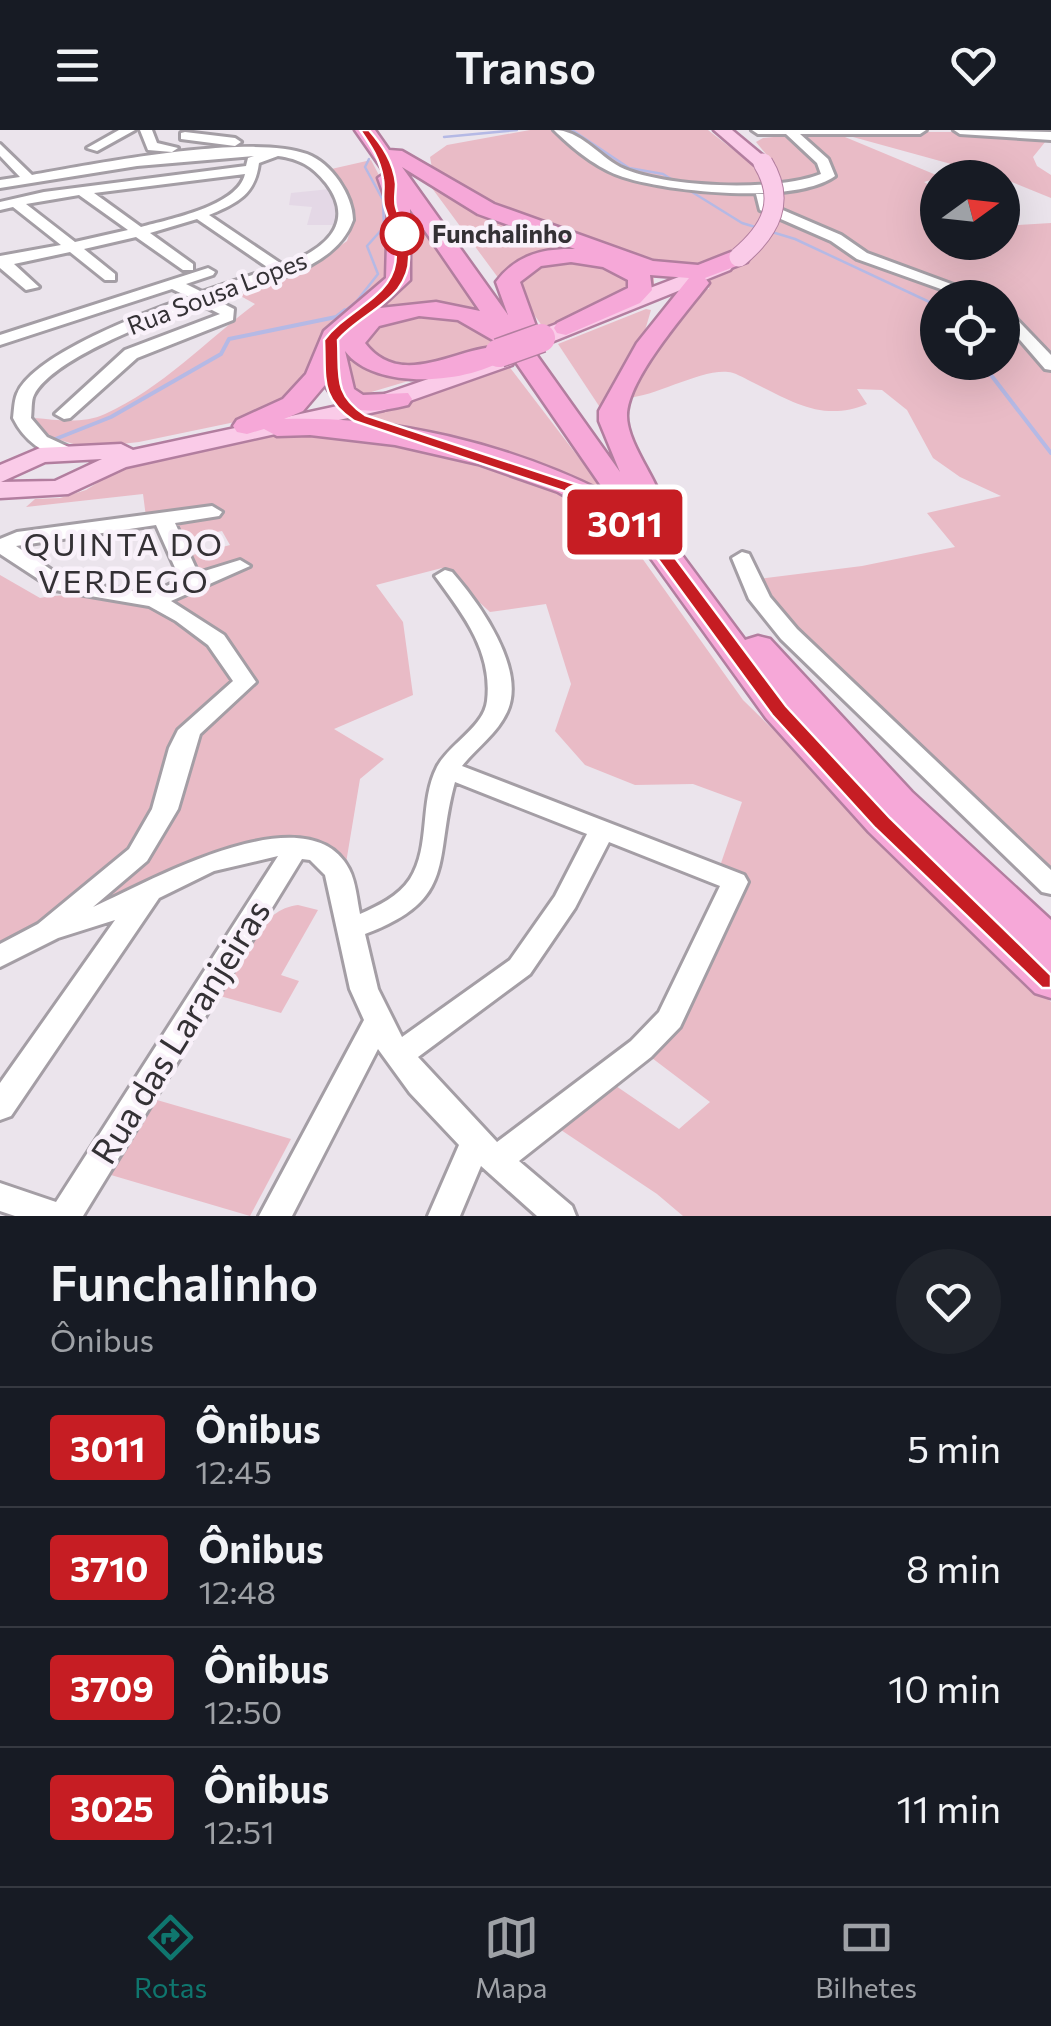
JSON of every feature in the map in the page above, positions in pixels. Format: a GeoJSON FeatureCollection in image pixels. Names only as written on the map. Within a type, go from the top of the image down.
{"type":"FeatureCollection","features":[{"type":"Feature","properties":{"kind":"highway"},"geometry":{"type":"LineString","coordinates":[[366,130],[486,209],[650,268],[701,272],[739,257]]}},
{"type":"Feature","properties":{"kind":"highway"},"geometry":{"type":"LineString","coordinates":[[246,426],[293,405],[309,390],[331,340],[346,322],[398,280],[399,206],[384,170],[385,146]]}},
{"type":"Feature","properties":{"kind":"highway"},"geometry":{"type":"LineString","coordinates":[[385,146],[806,704],[910,814],[1051,945]]}},
{"type":"Feature","properties":{"kind":"highway"},"geometry":{"type":"LineString","coordinates":[[650,268],[662,280],[660,296]]}},
{"type":"Feature","properties":{"kind":"highway"},"geometry":{"type":"LineString","coordinates":[[642,488],[613,421],[613,411],[685,292],[697,282]]}},
{"type":"Feature","properties":{"kind":"highway"},"geometry":{"type":"LineString","coordinates":[[535,341],[454,368],[407,371],[368,360],[352,343],[358,331],[373,320],[421,310],[470,316],[535,341],[658,546],[779,710],[882,823],[1051,981]]}},
{"type":"Feature","properties":{"kind":"highway"},"geometry":{"type":"LineString","coordinates":[[331,340],[334,382],[343,395],[360,401],[398,399]]}},
{"type":"Feature","properties":{"kind":"highway"},"geometry":{"type":"LineString","coordinates":[[278,428],[316,424],[356,428],[540,476],[600,502],[658,546]]}},
{"type":"Feature","properties":{"kind":"main road"},"geometry":{"type":"LineString","coordinates":[[12,477],[51,490],[75,462],[360,401],[697,282],[739,257],[766,232],[777,208],[775,184],[751,144],[754,133],[724,132]]}},
{"type":"Feature","properties":{"kind":"main road"},"geometry":{"type":"LineString","coordinates":[[724,132],[763,163]]}},
{"type":"Feature","properties":{"kind":"main road"},"geometry":{"type":"LineString","coordinates":[[660,296],[739,257]]}},
{"type":"Feature","properties":{"kind":"main road"},"geometry":{"type":"LineString","coordinates":[[12,477],[46,454],[75,462],[118,461],[398,399],[535,341]]}},
{"type":"Feature","properties":{"kind":"street"},"geometry":{"type":"LineString","coordinates":[[90,166],[94,130]]}},
{"type":"Feature","properties":{"kind":"street"},"geometry":{"type":"LineString","coordinates":[[92,148],[129,130]]}},
{"type":"Feature","properties":{"kind":"street"},"geometry":{"type":"LineString","coordinates":[[146,130],[152,147],[174,152]]}},
{"type":"Feature","properties":{"kind":"street"},"geometry":{"type":"LineString","coordinates":[[166,130],[174,152]]}},
{"type":"Feature","properties":{"kind":"street"},"geometry":{"type":"LineString","coordinates":[[560,130],[616,170],[675,182],[756,188],[801,186],[828,176],[822,162],[790,131]]}},
{"type":"Feature","properties":{"kind":"street"},"geometry":{"type":"LineString","coordinates":[[754,133],[920,130]]}},
{"type":"Feature","properties":{"kind":"street"},"geometry":{"type":"LineString","coordinates":[[960,130],[1049,132]]}},
{"type":"Feature","properties":{"kind":"street"},"geometry":{"type":"LineString","coordinates":[[185,136],[235,138],[276,153]]}},
{"type":"Feature","properties":{"kind":"street"},"geometry":{"type":"LineString","coordinates":[[0,184],[235,138]]}},
{"type":"Feature","properties":{"kind":"street"},"geometry":{"type":"LineString","coordinates":[[0,148],[29,179]]}},
{"type":"Feature","properties":{"kind":"street"},"geometry":{"type":"LineString","coordinates":[[1,262],[198,214],[244,192],[255,160],[276,153]]}},
{"type":"Feature","properties":{"kind":"street","name":"Rua Sousa Lopes"},"geometry":{"type":"LineString","coordinates":[[20,399],[50,364],[87,343],[283,271],[333,244],[348,218],[340,191],[314,162],[276,153]]}},
{"type":"Feature","properties":{"kind":"street"},"geometry":{"type":"LineString","coordinates":[[8,204],[251,169]]}},
{"type":"Feature","properties":{"kind":"street"},"geometry":{"type":"LineString","coordinates":[[756,188],[765,207],[836,238],[862,256],[931,280]]}},
{"type":"Feature","properties":{"kind":"street"},"geometry":{"type":"LineString","coordinates":[[82,191],[188,267]]}},
{"type":"Feature","properties":{"kind":"street"},"geometry":{"type":"LineString","coordinates":[[8,204],[110,277]]}},
{"type":"Feature","properties":{"kind":"street"},"geometry":{"type":"LineString","coordinates":[[198,214],[283,271]]}},
{"type":"Feature","properties":{"kind":"street"},"geometry":{"type":"LineString","coordinates":[[1,262],[30,287]]}},
{"type":"Feature","properties":{"kind":"street"},"geometry":{"type":"LineString","coordinates":[[0,320],[7,337],[208,272]]}},
{"type":"Feature","properties":{"kind":"street"},"geometry":{"type":"LineString","coordinates":[[64,414],[131,354],[228,316],[228,312],[174,283]]}},
{"type":"Feature","properties":{"kind":"street"},"geometry":{"type":"LineString","coordinates":[[1020,330],[1051,365]]}},
{"type":"Feature","properties":{"kind":"street"},"geometry":{"type":"LineString","coordinates":[[0,401],[20,399],[20,413],[29,432],[75,462]]}},
{"type":"Feature","properties":{"kind":"street"},"geometry":{"type":"LineString","coordinates":[[12,477],[29,432]]}},
{"type":"Feature","properties":{"kind":"street"},"geometry":{"type":"LineString","coordinates":[[48,931],[138,854],[154,834],[190,730],[245,682],[207,632],[155,601],[62,586],[6,551],[4,544],[17,538],[212,512]]}},
{"type":"Feature","properties":{"kind":"street"},"geometry":{"type":"LineString","coordinates":[[163,518],[192,582]]}},
{"type":"Feature","properties":{"kind":"street"},"geometry":{"type":"LineString","coordinates":[[742,558],[760,599],[789,634],[1051,885]]}},
{"type":"Feature","properties":{"kind":"street"},"geometry":{"type":"LineString","coordinates":[[155,601],[192,582],[240,566]]}},
{"type":"Feature","properties":{"kind":"street"},"geometry":{"type":"LineString","coordinates":[[352,928],[396,908],[426,876],[435,812],[448,770],[466,744],[494,716],[499,704],[496,670],[481,619],[444,576]]}},
{"type":"Feature","properties":{"kind":"street"},"geometry":{"type":"LineString","coordinates":[[444,1216],[487,1150],[640,1049],[670,1019],[735,882],[448,770]]}},
{"type":"Feature","properties":{"kind":"street"},"geometry":{"type":"LineString","coordinates":[[399,1055],[520,967],[566,901],[601,832]]}},
{"type":"Feature","properties":{"kind":"street"},"geometry":{"type":"LineString","coordinates":[[0,957],[48,931],[104,914],[206,864],[241,853],[297,848],[317,852],[337,871],[364,989],[399,1055],[487,1150],[560,1216]]}},
{"type":"Feature","properties":{"kind":"street","name":"Rua das Laranjeiras"},"geometry":{"type":"LineString","coordinates":[[65,1216],[297,848]]}},
{"type":"Feature","properties":{"kind":"street"},"geometry":{"type":"LineString","coordinates":[[0,1107],[150,891]]}},
{"type":"Feature","properties":{"kind":"street"},"geometry":{"type":"LineString","coordinates":[[275,1216],[378,1021]]}},
{"type":"Feature","properties":{"kind":"street"},"geometry":{"type":"LineString","coordinates":[[0,1197],[56,1216]]}},
{"type":"Feature","properties":{"kind":"shaded area"},"geometry":{"type":"Polygon","coordinates":[[[530,130],[554,130],[611,173],[649,183],[788,190],[806,188],[833,176],[834,168],[804,136],[845,137],[920,168],[920,260],[1020,260],[1020,225],[1051,223],[1051,873],[801,638],[759,579],[862,566],[955,547],[927,513],[1001,496],[960,477],[933,458],[907,410],[882,390],[857,389],[867,404],[821,410],[793,402],[739,375],[716,372],[645,395],[623,397],[697,290],[709,289],[708,281],[722,274],[704,267],[674,268],[515,218],[432,168],[430,157],[447,145],[530,130]]]}},
{"type":"Feature","properties":{"kind":"shaded area"},"geometry":{"type":"Polygon","coordinates":[[[568,130],[708,130],[754,166],[774,164],[756,142],[784,136],[813,160],[820,171],[807,179],[760,185],[651,177],[616,166],[568,130]]]}},
{"type":"Feature","properties":{"kind":"shaded area"},"geometry":{"type":"Polygon","coordinates":[[[984,132],[1050,136],[1033,157],[1037,166],[1051,175],[1051,198],[1020,185],[1020,160],[937,160],[842,134],[984,132]]]}},
{"type":"Feature","properties":{"kind":"shaded area"},"geometry":{"type":"Polygon","coordinates":[[[371,160],[382,181],[386,217],[395,241],[393,273],[287,406],[240,421],[139,442],[87,448],[50,437],[35,418],[88,419],[126,404],[255,304],[237,294],[321,259],[347,241],[355,215],[343,190],[327,170],[371,160]]]}},
{"type":"Feature","properties":{"kind":"shaded area"},"geometry":{"type":"Polygon","coordinates":[[[426,180],[643,270],[654,278],[654,289],[648,294],[647,280],[559,254],[502,283],[426,180]]]}},
{"type":"Feature","properties":{"kind":"shaded area"},"geometry":{"type":"Polygon","coordinates":[[[330,189],[338,201],[340,225],[307,225],[312,207],[289,205],[291,193],[330,189]]]}},
{"type":"Feature","properties":{"kind":"shaded area"},"geometry":{"type":"Polygon","coordinates":[[[404,202],[485,317],[451,308],[356,325],[358,361],[432,374],[358,396],[348,392],[340,336],[389,297],[404,202]]]}},
{"type":"Feature","properties":{"kind":"shaded area"},"geometry":{"type":"Polygon","coordinates":[[[590,260],[623,271],[633,285],[625,294],[545,330],[520,295],[517,280],[543,262],[590,260]]]}},
{"type":"Feature","properties":{"kind":"shaded area"},"geometry":{"type":"Polygon","coordinates":[[[651,310],[639,351],[605,415],[558,344],[651,310]]]}},
{"type":"Feature","properties":{"kind":"shaded area"},"geometry":{"type":"Polygon","coordinates":[[[446,313],[481,327],[496,350],[444,362],[414,364],[363,349],[368,330],[402,315],[446,313]]]}},
{"type":"Feature","properties":{"kind":"shaded area"},"geometry":{"type":"Polygon","coordinates":[[[508,365],[612,501],[363,416],[364,412],[455,386],[508,365]]]}},
{"type":"Feature","properties":{"kind":"shaded area"},"geometry":{"type":"Polygon","coordinates":[[[306,429],[443,453],[531,479],[576,498],[608,518],[632,544],[743,700],[1051,1002],[1051,1216],[683,1216],[657,1194],[558,1128],[616,1086],[679,1129],[710,1102],[648,1055],[685,1022],[747,875],[720,866],[742,802],[693,784],[635,785],[585,765],[555,731],[571,684],[546,604],[490,612],[442,568],[376,585],[403,622],[413,695],[334,729],[384,759],[360,779],[346,863],[315,839],[262,839],[202,858],[93,910],[87,903],[128,874],[161,837],[193,737],[239,697],[250,672],[228,648],[171,602],[207,572],[196,570],[189,556],[230,545],[222,531],[182,539],[176,527],[181,521],[146,517],[143,494],[26,507],[35,499],[60,498],[86,490],[122,467],[306,429]]]}},
{"type":"Feature","properties":{"kind":"shaded area"},"geometry":{"type":"Polygon","coordinates":[[[0,575],[40,598],[76,595],[119,600],[179,620],[204,640],[233,679],[226,694],[187,724],[147,832],[124,860],[0,950],[0,575]]]}},
{"type":"Feature","properties":{"kind":"shaded area"},"geometry":{"type":"Polygon","coordinates":[[[298,905],[318,910],[281,975],[299,981],[281,1013],[220,996],[261,927],[284,909],[298,905]]]}},
{"type":"Feature","properties":{"kind":"shaded area"},"geometry":{"type":"Polygon","coordinates":[[[157,1100],[291,1139],[250,1216],[111,1175],[157,1100]]]}},
{"type":"Feature","properties":{"kind":"waterway"},"geometry":{"type":"LineString","coordinates":[[444,137],[517,130]]}},
{"type":"Feature","properties":{"kind":"waterway"},"geometry":{"type":"LineString","coordinates":[[572,130],[629,168],[663,174],[742,223],[795,239],[920,298]]}},
{"type":"Feature","properties":{"kind":"waterway"},"geometry":{"type":"LineString","coordinates":[[342,313],[378,274],[367,246],[384,227],[383,200],[365,167],[369,159]]}},
{"type":"Feature","properties":{"kind":"waterway"},"geometry":{"type":"LineString","coordinates":[[53,440],[111,417],[221,354],[229,339],[336,317],[345,310]]}},
{"type":"Feature","properties":{"kind":"waterway"},"geometry":{"type":"LineString","coordinates":[[995,380],[1051,453]]}},
{"type":"Feature","properties":{"kind":"bus line","name":"3011"},"geometry":{"type":"LineString","coordinates":[[366,130],[382,154],[390,182],[389,205],[402,234],[401,270],[391,288],[346,322],[331,340],[334,392],[340,406],[359,418],[575,490],[600,502],[658,546],[779,710],[882,823],[1051,981]]}},
{"type":"Feature","properties":{"kind":"place","name":"Funchalinho"},"geometry":{"type":"Point","coordinates":[402,234]}},
{"type":"Feature","properties":{"kind":"district","name":"QUINTA DO VERDEGO"},"geometry":{"type":"Point","coordinates":[124,564]}}]}
